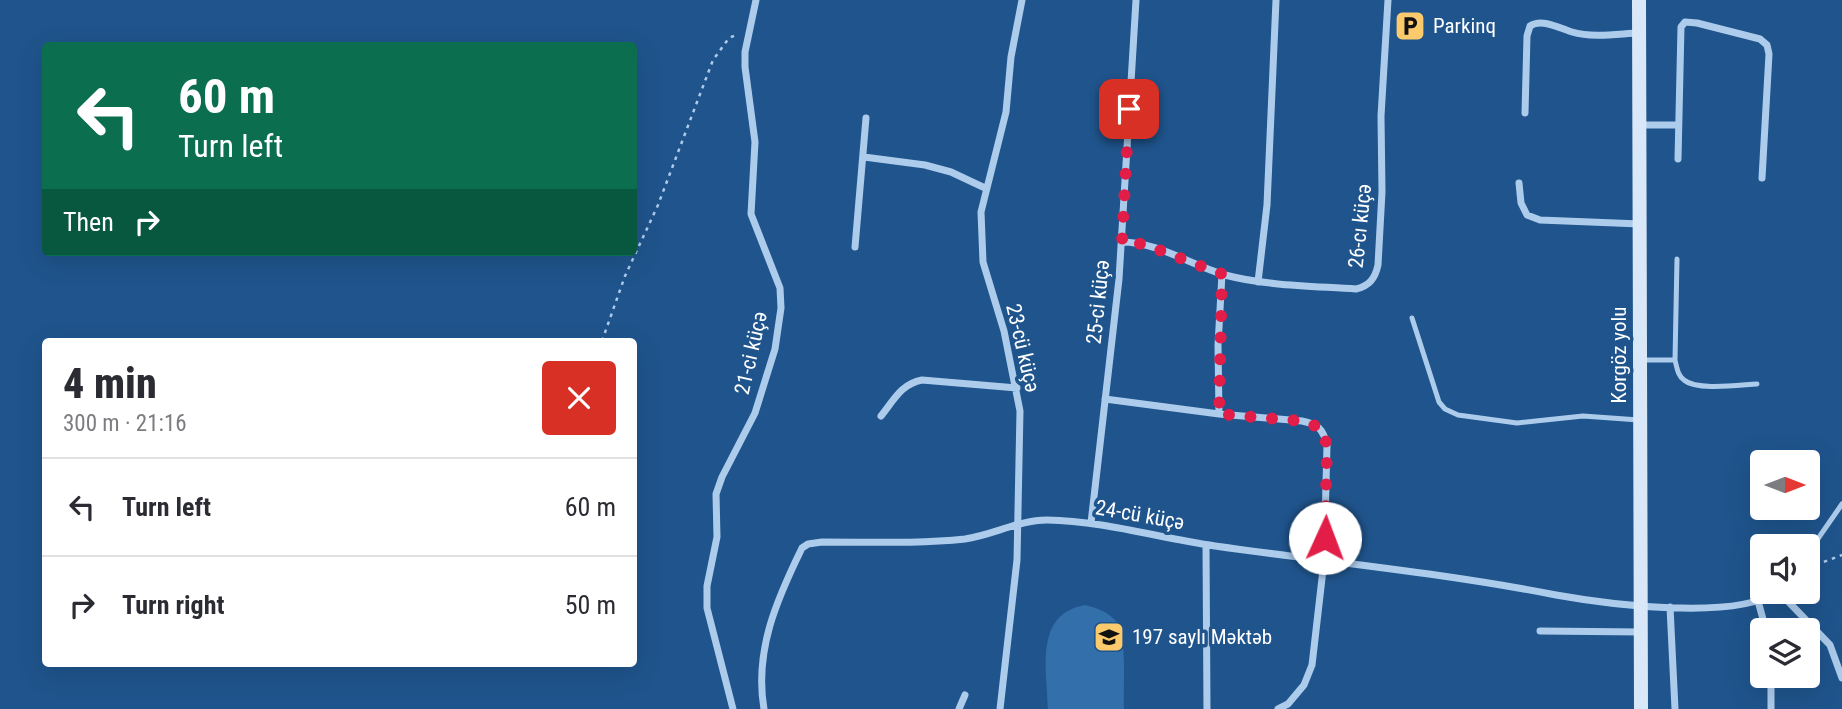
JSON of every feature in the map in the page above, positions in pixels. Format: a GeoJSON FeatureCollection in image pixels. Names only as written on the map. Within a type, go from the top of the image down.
{"type":"FeatureCollection","features":[{"type":"Feature","properties":{"kind":"main road","name":"Korgöz yolu"},"geometry":{"type":"LineString","coordinates":[[1639,0],[1641,709]]}},
{"type":"Feature","properties":{"kind":"street","name":"21-ci küçə"},"geometry":{"type":"LineString","coordinates":[[733,709],[707,608],[707,586],[717,537],[716,494],[755,413],[775,349],[780,308],[780,288],[751,214],[755,142],[745,67],[748,33],[756,0]]}},
{"type":"Feature","properties":{"kind":"street","name":"23-cü küçə"},"geometry":{"type":"LineString","coordinates":[[1000,709],[1019,524],[1020,411],[1004,331],[983,262],[981,212],[1006,111],[1011,57],[1022,0]]}},
{"type":"Feature","properties":{"kind":"street","name":"25-ci küçə"},"geometry":{"type":"LineString","coordinates":[[1091,523],[1122,242],[1136,0]]}},
{"type":"Feature","properties":{"kind":"street"},"geometry":{"type":"LineString","coordinates":[[1258,282],[1267,205],[1276,0]]}},
{"type":"Feature","properties":{"kind":"street","name":"26-cı küçə"},"geometry":{"type":"LineString","coordinates":[[1122,242],[1143,244],[1222,274],[1258,282],[1364,288],[1376,275],[1382,192],[1381,117],[1388,0]]}},
{"type":"Feature","properties":{"kind":"street"},"geometry":{"type":"LineString","coordinates":[[1525,113],[1527,36],[1530,26],[1535,22],[1575,33],[1639,33]]}},
{"type":"Feature","properties":{"kind":"street"},"geometry":{"type":"LineString","coordinates":[[1678,159],[1681,27],[1685,22],[1697,23],[1760,39],[1768,45],[1762,178]]}},
{"type":"Feature","properties":{"kind":"street"},"geometry":{"type":"LineString","coordinates":[[855,247],[866,118]]}},
{"type":"Feature","properties":{"kind":"street"},"geometry":{"type":"LineString","coordinates":[[1640,125],[1678,125]]}},
{"type":"Feature","properties":{"kind":"street"},"geometry":{"type":"LineString","coordinates":[[864,157],[925,165],[985,188]]}},
{"type":"Feature","properties":{"kind":"street"},"geometry":{"type":"LineString","coordinates":[[1519,183],[1521,203],[1527,215],[1540,220],[1640,224]]}},
{"type":"Feature","properties":{"kind":"street"},"geometry":{"type":"LineString","coordinates":[[1219,414],[1218,359],[1222,274]]}},
{"type":"Feature","properties":{"kind":"street"},"geometry":{"type":"LineString","coordinates":[[881,416],[910,382],[922,380],[1017,388]]}},
{"type":"Feature","properties":{"kind":"street"},"geometry":{"type":"LineString","coordinates":[[1105,399],[1219,414],[1302,421],[1321,428],[1327,445],[1324,561],[1312,664],[1304,685],[1288,704],[1278,709]]}},
{"type":"Feature","properties":{"kind":"street","name":"24-cü küçə"},"geometry":{"type":"LineString","coordinates":[[764,709],[762,679],[765,645],[778,598],[802,548],[808,544],[822,542],[925,542],[964,539],[986,536],[1019,524],[1048,520],[1091,523],[1206,545],[1513,586],[1578,599],[1670,607],[1718,607],[1750,602]]}},
{"type":"Feature","properties":{"kind":"street"},"geometry":{"type":"LineString","coordinates":[[1206,545],[1207,709]]}},
{"type":"Feature","properties":{"kind":"street"},"geometry":{"type":"LineString","coordinates":[[1789,604],[1830,645],[1842,678]]}},
{"type":"Feature","properties":{"kind":"street"},"geometry":{"type":"LineString","coordinates":[[1670,607],[1675,709]]}},
{"type":"Feature","properties":{"kind":"street"},"geometry":{"type":"LineString","coordinates":[[1540,631],[1641,632]]}},
{"type":"Feature","properties":{"kind":"street"},"geometry":{"type":"LineString","coordinates":[[1770,688],[1771,709]]}},
{"type":"Feature","properties":{"kind":"street"},"geometry":{"type":"LineString","coordinates":[[959,709],[965,695]]}},
{"type":"Feature","properties":{"kind":"lane"},"geometry":{"type":"LineString","coordinates":[[1677,259],[1675,360],[1678,374],[1696,386],[1756,384]]}},
{"type":"Feature","properties":{"kind":"lane"},"geometry":{"type":"LineString","coordinates":[[1412,318],[1439,402],[1458,415],[1524,424],[1583,416],[1641,420]]}},
{"type":"Feature","properties":{"kind":"lane"},"geometry":{"type":"LineString","coordinates":[[1640,360],[1675,360]]}},
{"type":"Feature","properties":{"kind":"lane"},"geometry":{"type":"LineString","coordinates":[[1820,536],[1842,504]]}},
{"type":"Feature","properties":{"kind":"path"},"geometry":{"type":"LineString","coordinates":[[637,250],[658,205],[713,60],[729,38],[748,33]]}},
{"type":"Feature","properties":{"kind":"path"},"geometry":{"type":"LineString","coordinates":[[603,338],[634,256]]}},
{"type":"Feature","properties":{"kind":"path"},"geometry":{"type":"LineString","coordinates":[[1820,563],[1842,555]]}},
{"type":"Feature","properties":{"kind":"shaded area"},"geometry":{"type":"Polygon","coordinates":[[[1085,605],[1108,614],[1119,627],[1124,662],[1124,709],[1048,709],[1046,661],[1051,631],[1058,619],[1069,610],[1085,605]]]}},
{"type":"Feature","properties":{"kind":"place","name":"Parkinq"},"geometry":{"type":"Point","coordinates":[1410,26]}},
{"type":"Feature","properties":{"kind":"place","name":"197 saylı Məktəb"},"geometry":{"type":"Point","coordinates":[1109,637]}},
{"type":"Feature","properties":{"kind":"route"},"geometry":{"type":"LineString","coordinates":[[1129,109],[1122,242],[1143,244],[1222,274],[1219,414],[1302,421],[1321,428],[1327,445],[1325,538]]}}]}
